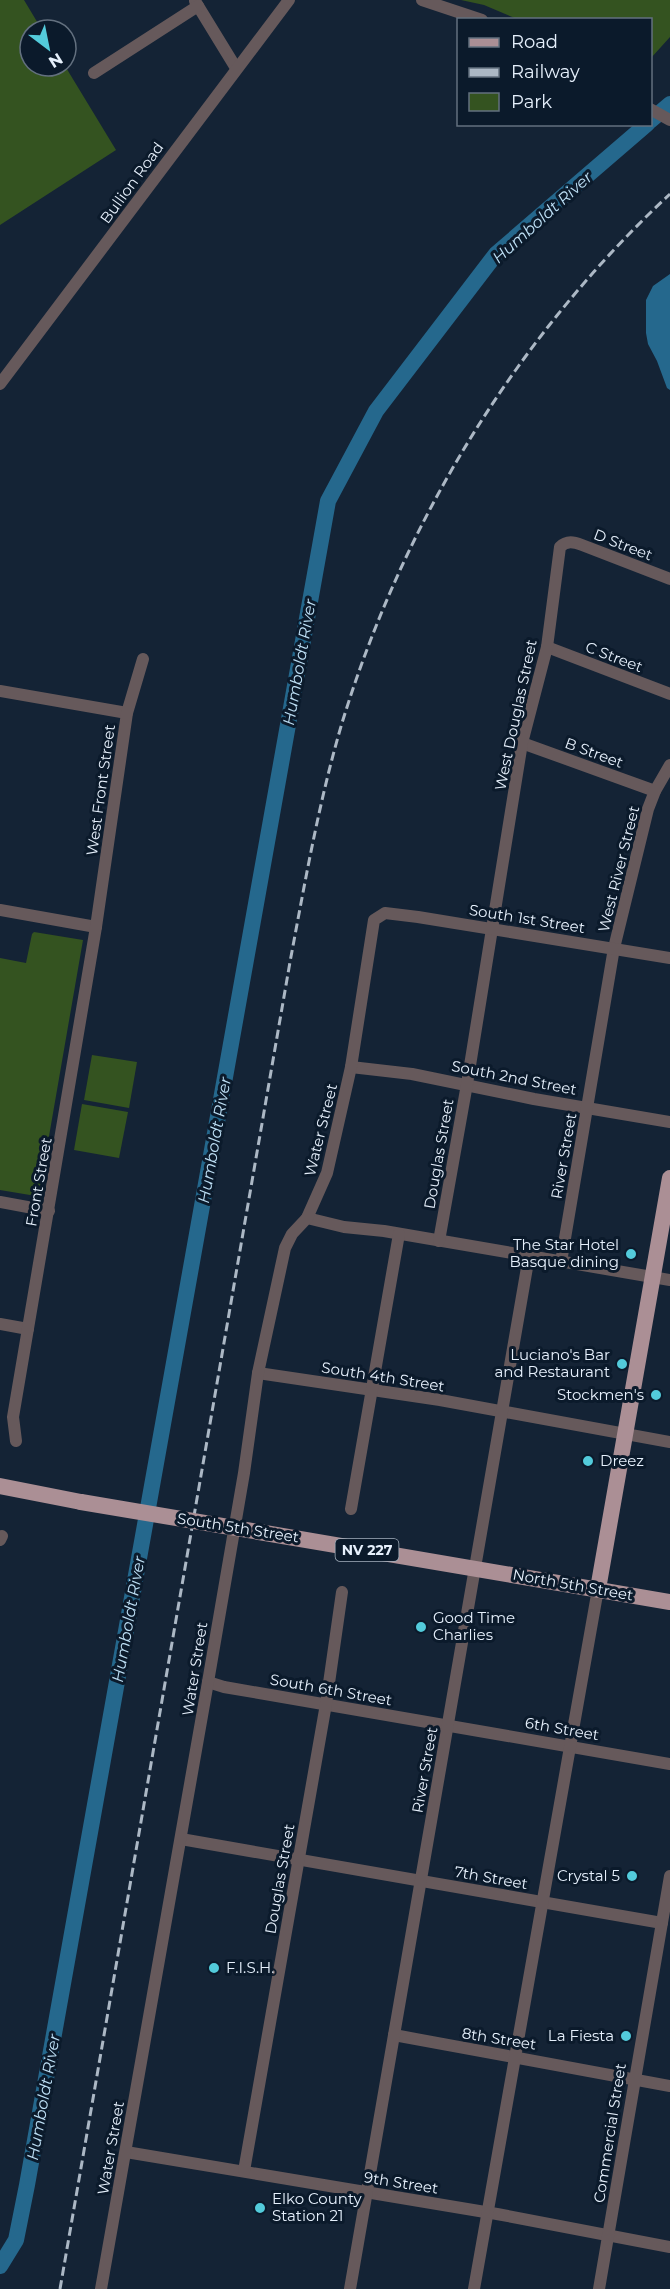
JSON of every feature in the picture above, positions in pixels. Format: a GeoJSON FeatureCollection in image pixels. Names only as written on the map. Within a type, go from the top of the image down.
{"type":"FeatureCollection","features":[{"type":"Feature","properties":{"kind":"main road"},"geometry":{"type":"LineString","coordinates":[[598,1589],[670,1178]]}},
{"type":"Feature","properties":{"kind":"main road","name":"South 5th Street"},"geometry":{"type":"LineString","coordinates":[[0,1486],[81,1502],[476,1568]]}},
{"type":"Feature","properties":{"kind":"main road","name":"North 5th Street"},"geometry":{"type":"LineString","coordinates":[[476,1568],[670,1602]]}},
{"type":"Feature","properties":{"kind":"street","name":"Bullion Road"},"geometry":{"type":"LineString","coordinates":[[2,377],[289,0]]}},
{"type":"Feature","properties":{"kind":"street"},"geometry":{"type":"LineString","coordinates":[[422,0],[476,18]]}},
{"type":"Feature","properties":{"kind":"street"},"geometry":{"type":"LineString","coordinates":[[94,72],[196,3],[236,68]]}},
{"type":"Feature","properties":{"kind":"street"},"geometry":{"type":"LineString","coordinates":[[652,110],[670,120]]}},
{"type":"Feature","properties":{"kind":"street","name":"D Street"},"geometry":{"type":"LineString","coordinates":[[564,543],[582,545],[670,579]]}},
{"type":"Feature","properties":{"kind":"street","name":"West Douglas Street"},"geometry":{"type":"LineString","coordinates":[[492,929],[522,743],[547,647],[560,547],[564,543]]}},
{"type":"Feature","properties":{"kind":"street","name":"C Street"},"geometry":{"type":"LineString","coordinates":[[547,647],[670,694]]}},
{"type":"Feature","properties":{"kind":"street","name":"West Front Street"},"geometry":{"type":"LineString","coordinates":[[96,927],[128,713],[143,659]]}},
{"type":"Feature","properties":{"kind":"street"},"geometry":{"type":"LineString","coordinates":[[0,691],[128,713]]}},
{"type":"Feature","properties":{"kind":"street","name":"B Street"},"geometry":{"type":"LineString","coordinates":[[522,743],[655,791]]}},
{"type":"Feature","properties":{"kind":"street","name":"West River Street"},"geometry":{"type":"LineString","coordinates":[[614,948],[648,809],[670,765]]}},
{"type":"Feature","properties":{"kind":"street"},"geometry":{"type":"LineString","coordinates":[[0,910],[96,927]]}},
{"type":"Feature","properties":{"kind":"street","name":"South 1st Street"},"geometry":{"type":"LineString","coordinates":[[380,914],[417,917],[670,958]]}},
{"type":"Feature","properties":{"kind":"street","name":"Water Street"},"geometry":{"type":"LineString","coordinates":[[101,2289],[182,1839],[244,1473],[258,1373],[285,1248],[292,1234],[307,1218],[327,1173],[351,1066],[371,930],[374,920],[380,914]]}},
{"type":"Feature","properties":{"kind":"street","name":"Front Street"},"geometry":{"type":"LineString","coordinates":[[16,1441],[13,1417],[96,927]]}},
{"type":"Feature","properties":{"kind":"street","name":"Douglas Street"},"geometry":{"type":"LineString","coordinates":[[439,1241],[492,929]]}},
{"type":"Feature","properties":{"kind":"street","name":"River Street"},"geometry":{"type":"LineString","coordinates":[[561,1262],[614,948]]}},
{"type":"Feature","properties":{"kind":"street","name":"South 2nd Street"},"geometry":{"type":"LineString","coordinates":[[351,1066],[412,1074],[670,1122]]}},
{"type":"Feature","properties":{"kind":"street"},"geometry":{"type":"LineString","coordinates":[[0,1202],[49,1211]]}},
{"type":"Feature","properties":{"kind":"street"},"geometry":{"type":"LineString","coordinates":[[307,1218],[344,1227],[399,1234],[670,1280]]}},
{"type":"Feature","properties":{"kind":"street"},"geometry":{"type":"LineString","coordinates":[[351,1509],[399,1234]]}},
{"type":"Feature","properties":{"kind":"street","name":"River Street"},"geometry":{"type":"LineString","coordinates":[[350,2289],[529,1256]]}},
{"type":"Feature","properties":{"kind":"street"},"geometry":{"type":"LineString","coordinates":[[0,1324],[28,1329]]}},
{"type":"Feature","properties":{"kind":"street","name":"South 4th Street"},"geometry":{"type":"LineString","coordinates":[[258,1373],[372,1389],[670,1442]]}},
{"type":"Feature","properties":{"kind":"street"},"geometry":{"type":"LineString","coordinates":[[474,2289],[598,1589]]}},
{"type":"Feature","properties":{"kind":"street","name":"Douglas Street"},"geometry":{"type":"LineString","coordinates":[[244,2171],[326,1704],[342,1592]]}},
{"type":"Feature","properties":{"kind":"street","name":"South 6th Street"},"geometry":{"type":"LineString","coordinates":[[208,1682],[224,1687],[448,1725]]}},
{"type":"Feature","properties":{"kind":"street","name":"6th Street"},"geometry":{"type":"LineString","coordinates":[[448,1725],[670,1764]]}},
{"type":"Feature","properties":{"kind":"street","name":"7th Street"},"geometry":{"type":"LineString","coordinates":[[182,1839],[662,1923]]}},
{"type":"Feature","properties":{"kind":"street","name":"Commercial Street"},"geometry":{"type":"LineString","coordinates":[[599,2289],[670,1876]]}},
{"type":"Feature","properties":{"kind":"street","name":"8th Street"},"geometry":{"type":"LineString","coordinates":[[393,2035],[670,2086]]}},
{"type":"Feature","properties":{"kind":"street","name":"9th Street"},"geometry":{"type":"LineString","coordinates":[[126,2152],[488,2213],[670,2247]]}},
{"type":"Feature","properties":{"kind":"green space"},"geometry":{"type":"Polygon","coordinates":[[[0,0],[24,0],[35,18],[18,18],[18,78],[72,78],[116,150],[0,225],[0,0]]]}},
{"type":"Feature","properties":{"kind":"green space"},"geometry":{"type":"Polygon","coordinates":[[[461,0],[670,0],[670,37],[652,57],[652,18],[515,18],[484,5],[461,0]]]}},
{"type":"Feature","properties":{"kind":"green space"},"geometry":{"type":"Polygon","coordinates":[[[34,932],[83,940],[39,1194],[36,1196],[0,1190],[0,958],[26,963],[34,932]]]}},
{"type":"Feature","properties":{"kind":"green space"},"geometry":{"type":"Polygon","coordinates":[[[92,1055],[137,1062],[129,1108],[84,1100],[92,1055]]]}},
{"type":"Feature","properties":{"kind":"green space"},"geometry":{"type":"Polygon","coordinates":[[[82,1104],[128,1112],[119,1158],[74,1150],[82,1104]]]}},
{"type":"Feature","properties":{"kind":"water"},"geometry":{"type":"Polygon","coordinates":[[[670,274],[670,390],[667,388],[648,344],[646,300],[653,286],[670,274]]]}},
{"type":"Feature","properties":{"kind":"waterway","name":"Humboldt River"},"geometry":{"type":"LineString","coordinates":[[652,119],[670,104]]}},
{"type":"Feature","properties":{"kind":"waterway","name":"Humboldt River"},"geometry":{"type":"LineString","coordinates":[[0,2266],[16,2240],[27,2185],[328,501],[376,411],[496,254],[645,126]]}},
{"type":"Feature","properties":{"kind":"railway"},"geometry":{"type":"LineString","coordinates":[[60,2289],[290,962],[319,812],[342,723],[367,649],[397,576],[432,505],[471,437],[515,371],[562,309],[614,250],[670,194]]}},
{"type":"Feature","properties":{"kind":"place","name":"The Star Hotel Basque dining"},"geometry":{"type":"Point","coordinates":[631,1254]}},
{"type":"Feature","properties":{"kind":"place","name":"Luciano's Bar and Restaurant"},"geometry":{"type":"Point","coordinates":[622,1364]}},
{"type":"Feature","properties":{"kind":"place","name":"Stockmen's"},"geometry":{"type":"Point","coordinates":[656,1395]}},
{"type":"Feature","properties":{"kind":"place","name":"Dreez"},"geometry":{"type":"Point","coordinates":[588,1461]}},
{"type":"Feature","properties":{"kind":"place","name":"Good Time Charlies"},"geometry":{"type":"Point","coordinates":[421,1627]}},
{"type":"Feature","properties":{"kind":"place","name":"Crystal 5"},"geometry":{"type":"Point","coordinates":[632,1876]}},
{"type":"Feature","properties":{"kind":"place","name":"F.I.S.H."},"geometry":{"type":"Point","coordinates":[214,1968]}},
{"type":"Feature","properties":{"kind":"place","name":"La Fiesta"},"geometry":{"type":"Point","coordinates":[626,2036]}},
{"type":"Feature","properties":{"kind":"place","name":"Elko County Station 21"},"geometry":{"type":"Point","coordinates":[260,2208]}}]}
